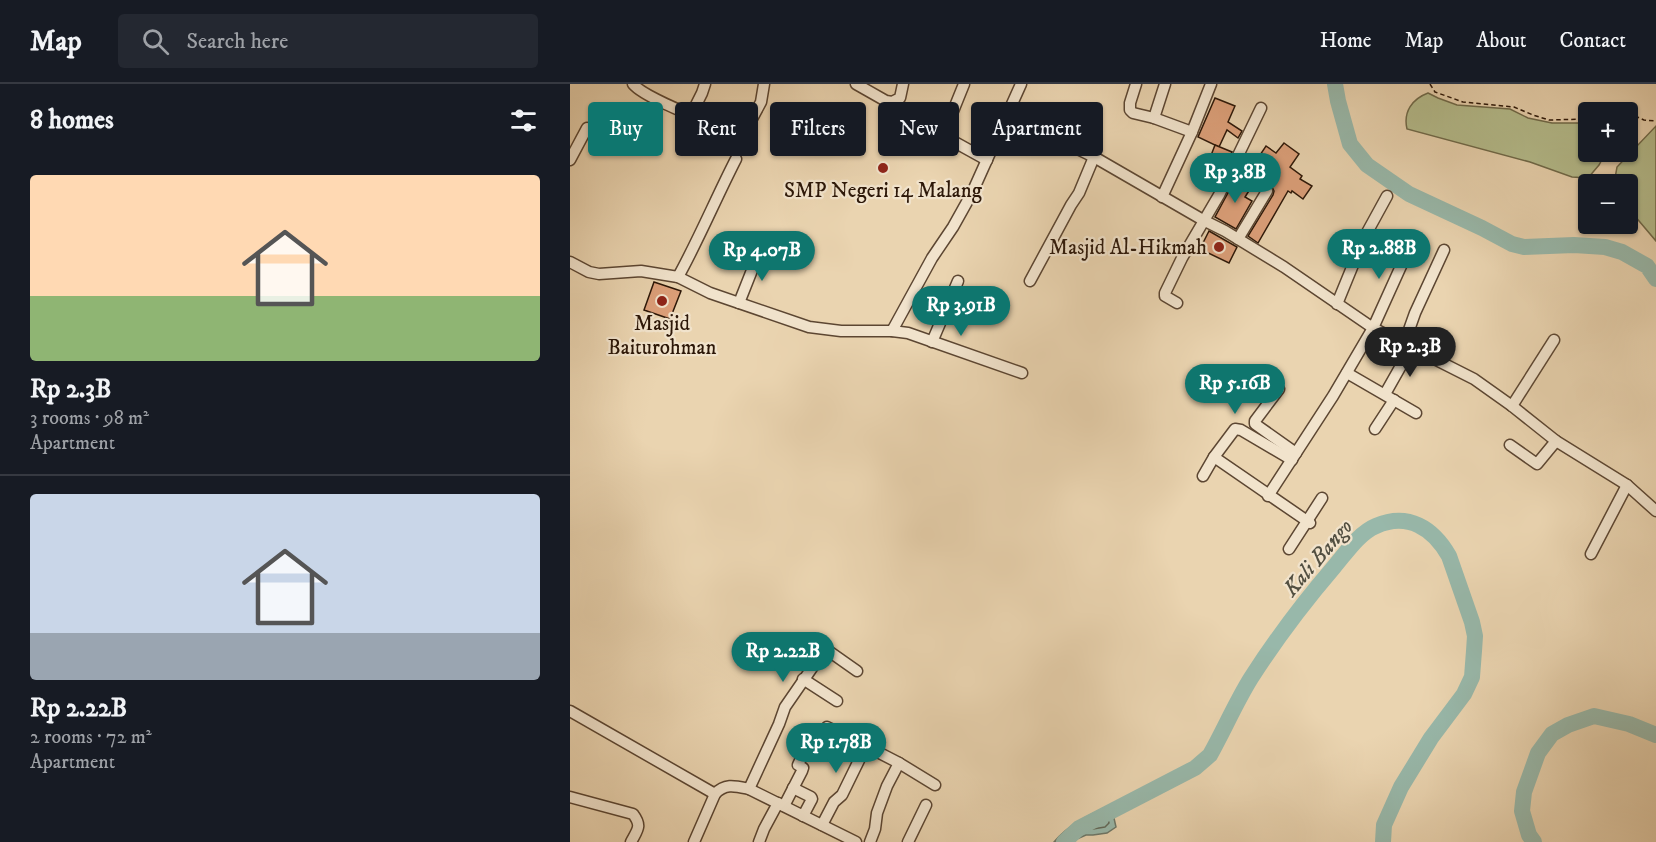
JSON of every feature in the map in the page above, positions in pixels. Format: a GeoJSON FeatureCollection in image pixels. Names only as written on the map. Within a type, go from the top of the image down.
{"type":"FeatureCollection","features":[{"type":"Feature","properties":{"kind":"street"},"geometry":{"type":"LineString","coordinates":[[633,84],[637,89],[675,107]]}},
{"type":"Feature","properties":{"kind":"street"},"geometry":{"type":"LineString","coordinates":[[697,102],[705,84]]}},
{"type":"Feature","properties":{"kind":"street"},"geometry":{"type":"LineString","coordinates":[[758,107],[764,84]]}},
{"type":"Feature","properties":{"kind":"street"},"geometry":{"type":"LineString","coordinates":[[856,84],[892,102],[900,98],[903,84]]}},
{"type":"Feature","properties":{"kind":"street"},"geometry":{"type":"LineString","coordinates":[[964,84],[946,134],[949,139],[987,160]]}},
{"type":"Feature","properties":{"kind":"street"},"geometry":{"type":"LineString","coordinates":[[1013,102],[1021,84]]}},
{"type":"Feature","properties":{"kind":"street"},"geometry":{"type":"LineString","coordinates":[[1136,84],[1130,103],[1130,110],[1133,113],[1192,132]]}},
{"type":"Feature","properties":{"kind":"street"},"geometry":{"type":"LineString","coordinates":[[1154,118],[1165,84]]}},
{"type":"Feature","properties":{"kind":"street"},"geometry":{"type":"LineString","coordinates":[[1162,197],[1211,84]]}},
{"type":"Feature","properties":{"kind":"street"},"geometry":{"type":"LineString","coordinates":[[1177,303],[1165,296],[1165,293],[1203,220],[1219,195],[1261,108]]}},
{"type":"Feature","properties":{"kind":"street"},"geometry":{"type":"LineString","coordinates":[[570,160],[586,128]]}},
{"type":"Feature","properties":{"kind":"street"},"geometry":{"type":"LineString","coordinates":[[892,331],[932,258],[958,219],[989,156]]}},
{"type":"Feature","properties":{"kind":"street"},"geometry":{"type":"LineString","coordinates":[[1030,281],[1079,193],[1094,157],[1284,267],[1373,328],[1474,379],[1556,441],[1627,485],[1656,511]]}},
{"type":"Feature","properties":{"kind":"street"},"geometry":{"type":"LineString","coordinates":[[678,277],[736,159]]}},
{"type":"Feature","properties":{"kind":"street"},"geometry":{"type":"LineString","coordinates":[[1238,239],[1267,191]]}},
{"type":"Feature","properties":{"kind":"street"},"geometry":{"type":"LineString","coordinates":[[1337,304],[1364,238],[1387,196]]}},
{"type":"Feature","properties":{"kind":"street"},"geometry":{"type":"LineString","coordinates":[[1268,496],[1347,373],[1373,328],[1411,244]]}},
{"type":"Feature","properties":{"kind":"street"},"geometry":{"type":"LineString","coordinates":[[739,303],[760,250]]}},
{"type":"Feature","properties":{"kind":"street"},"geometry":{"type":"LineString","coordinates":[[1375,429],[1390,397],[1415,313],[1444,250]]}},
{"type":"Feature","properties":{"kind":"street"},"geometry":{"type":"LineString","coordinates":[[570,262],[589,272],[599,274],[641,271],[678,277],[710,293],[809,327],[841,331],[908,333],[1022,373]]}},
{"type":"Feature","properties":{"kind":"street"},"geometry":{"type":"LineString","coordinates":[[932,342],[958,281]]}},
{"type":"Feature","properties":{"kind":"street"},"geometry":{"type":"LineString","coordinates":[[1512,406],[1554,340]]}},
{"type":"Feature","properties":{"kind":"street"},"geometry":{"type":"LineString","coordinates":[[1347,373],[1416,413]]}},
{"type":"Feature","properties":{"kind":"street"},"geometry":{"type":"LineString","coordinates":[[1279,389],[1255,424],[1294,456]]}},
{"type":"Feature","properties":{"kind":"street"},"geometry":{"type":"LineString","coordinates":[[1203,476],[1233,430],[1237,429],[1294,456]]}},
{"type":"Feature","properties":{"kind":"street"},"geometry":{"type":"LineString","coordinates":[[1510,445],[1537,464],[1556,441]]}},
{"type":"Feature","properties":{"kind":"street"},"geometry":{"type":"LineString","coordinates":[[1214,457],[1309,522]]}},
{"type":"Feature","properties":{"kind":"street"},"geometry":{"type":"LineString","coordinates":[[1591,554],[1627,485]]}},
{"type":"Feature","properties":{"kind":"street"},"geometry":{"type":"LineString","coordinates":[[1289,549],[1323,498]]}},
{"type":"Feature","properties":{"kind":"street"},"geometry":{"type":"LineString","coordinates":[[748,789],[785,707],[825,651],[830,652],[857,671]]}},
{"type":"Feature","properties":{"kind":"street"},"geometry":{"type":"LineString","coordinates":[[803,679],[837,701]]}},
{"type":"Feature","properties":{"kind":"street"},"geometry":{"type":"LineString","coordinates":[[570,711],[715,794]]}},
{"type":"Feature","properties":{"kind":"street"},"geometry":{"type":"LineString","coordinates":[[827,728],[899,763],[935,785]]}},
{"type":"Feature","properties":{"kind":"street"},"geometry":{"type":"LineString","coordinates":[[759,842],[802,771],[803,768],[798,765],[808,743]]}},
{"type":"Feature","properties":{"kind":"street"},"geometry":{"type":"LineString","coordinates":[[822,825],[834,802],[842,795],[866,746]]}},
{"type":"Feature","properties":{"kind":"street"},"geometry":{"type":"LineString","coordinates":[[870,842],[876,829],[877,813],[899,763]]}},
{"type":"Feature","properties":{"kind":"street"},"geometry":{"type":"LineString","coordinates":[[694,842],[715,794],[720,789],[733,785],[748,789],[822,825],[831,837],[856,842]]}},
{"type":"Feature","properties":{"kind":"street"},"geometry":{"type":"LineString","coordinates":[[793,788],[812,799],[803,816]]}},
{"type":"Feature","properties":{"kind":"street"},"geometry":{"type":"LineString","coordinates":[[570,797],[633,814],[638,821],[639,828],[631,842]]}},
{"type":"Feature","properties":{"kind":"street"},"geometry":{"type":"LineString","coordinates":[[908,842],[926,805]]}},
{"type":"Feature","properties":{"kind":"path"},"geometry":{"type":"LineString","coordinates":[[1430,84],[1435,92],[1463,102],[1514,107],[1550,120],[1578,119]]}},
{"type":"Feature","properties":{"kind":"path"},"geometry":{"type":"LineString","coordinates":[[1638,118],[1656,121]]}},
{"type":"Feature","properties":{"kind":"green space"},"geometry":{"type":"Polygon","coordinates":[[[1428,93],[1457,105],[1510,109],[1528,118],[1552,123],[1578,123],[1578,162],[1601,162],[1591,174],[1578,174],[1578,177],[1572,177],[1530,162],[1407,129],[1406,117],[1410,107],[1417,99],[1428,93]]]}},
{"type":"Feature","properties":{"kind":"green space"},"geometry":{"type":"Polygon","coordinates":[[[1656,126],[1656,241],[1638,220],[1638,174],[1616,174],[1617,167],[1622,162],[1638,162],[1638,145],[1656,126]]]}},
{"type":"Feature","properties":{"kind":"water"},"geometry":{"type":"Polygon","coordinates":[[[1111,805],[1116,827],[1107,833],[1086,835],[1070,842],[1054,842],[1073,825],[1111,805]]]}},
{"type":"Feature","properties":{"kind":"building"},"geometry":{"type":"Polygon","coordinates":[[[1215,98],[1235,106],[1228,122],[1242,131],[1238,138],[1227,130],[1219,147],[1198,137],[1215,98]]]}},
{"type":"Feature","properties":{"kind":"building"},"geometry":{"type":"Polygon","coordinates":[[[1284,143],[1299,154],[1290,167],[1302,176],[1300,179],[1312,186],[1303,199],[1292,191],[1291,193],[1288,191],[1258,243],[1248,236],[1274,191],[1271,185],[1256,178],[1264,167],[1256,161],[1266,146],[1276,153],[1284,143]]]}},
{"type":"Feature","properties":{"kind":"building"},"geometry":{"type":"Polygon","coordinates":[[[1215,145],[1232,152],[1216,184],[1202,179],[1215,145]]]}},
{"type":"Feature","properties":{"kind":"building"},"geometry":{"type":"Polygon","coordinates":[[[1236,178],[1252,186],[1245,197],[1252,201],[1236,229],[1215,217],[1236,178]]]}},
{"type":"Feature","properties":{"kind":"building","name":"Masjid Al-Hikmah"},"geometry":{"type":"Polygon","coordinates":[[[1209,231],[1237,247],[1229,263],[1200,249],[1209,231]]]}},
{"type":"Feature","properties":{"kind":"building","name":"Masjid Baiturohman"},"geometry":{"type":"Polygon","coordinates":[[[654,282],[681,291],[670,319],[644,310],[654,282]]]}},
{"type":"Feature","properties":{"kind":"waterway","name":"Kali Bango"},"geometry":{"type":"LineString","coordinates":[[1335,84],[1350,144],[1367,165],[1409,194],[1512,244],[1524,247],[1574,245],[1605,247],[1622,252],[1647,266],[1656,279]]}},
{"type":"Feature","properties":{"kind":"waterway","name":"Kali Bango"},"geometry":{"type":"LineString","coordinates":[[1064,842],[1079,828],[1195,768],[1210,755],[1251,678],[1280,635],[1312,594],[1364,533],[1376,526],[1399,521],[1419,525],[1443,546],[1449,556],[1475,636],[1472,677],[1464,694],[1431,738],[1401,787],[1384,825],[1383,842]]}},
{"type":"Feature","properties":{"kind":"waterway","name":"Kali Bango"},"geometry":{"type":"LineString","coordinates":[[1534,842],[1529,835],[1522,811],[1524,792],[1538,753],[1552,734],[1568,725],[1594,716],[1629,724],[1656,735]]}},
{"type":"Feature","properties":{"kind":"place","name":"SMP Negeri 14 Malang"},"geometry":{"type":"Point","coordinates":[883,168]}},
{"type":"Feature","properties":{"kind":"place","name":"Masjid Al-Hikmah"},"geometry":{"type":"Point","coordinates":[1219,247]}},
{"type":"Feature","properties":{"kind":"place","name":"Masjid Baiturohman"},"geometry":{"type":"Point","coordinates":[662,301]}}]}
